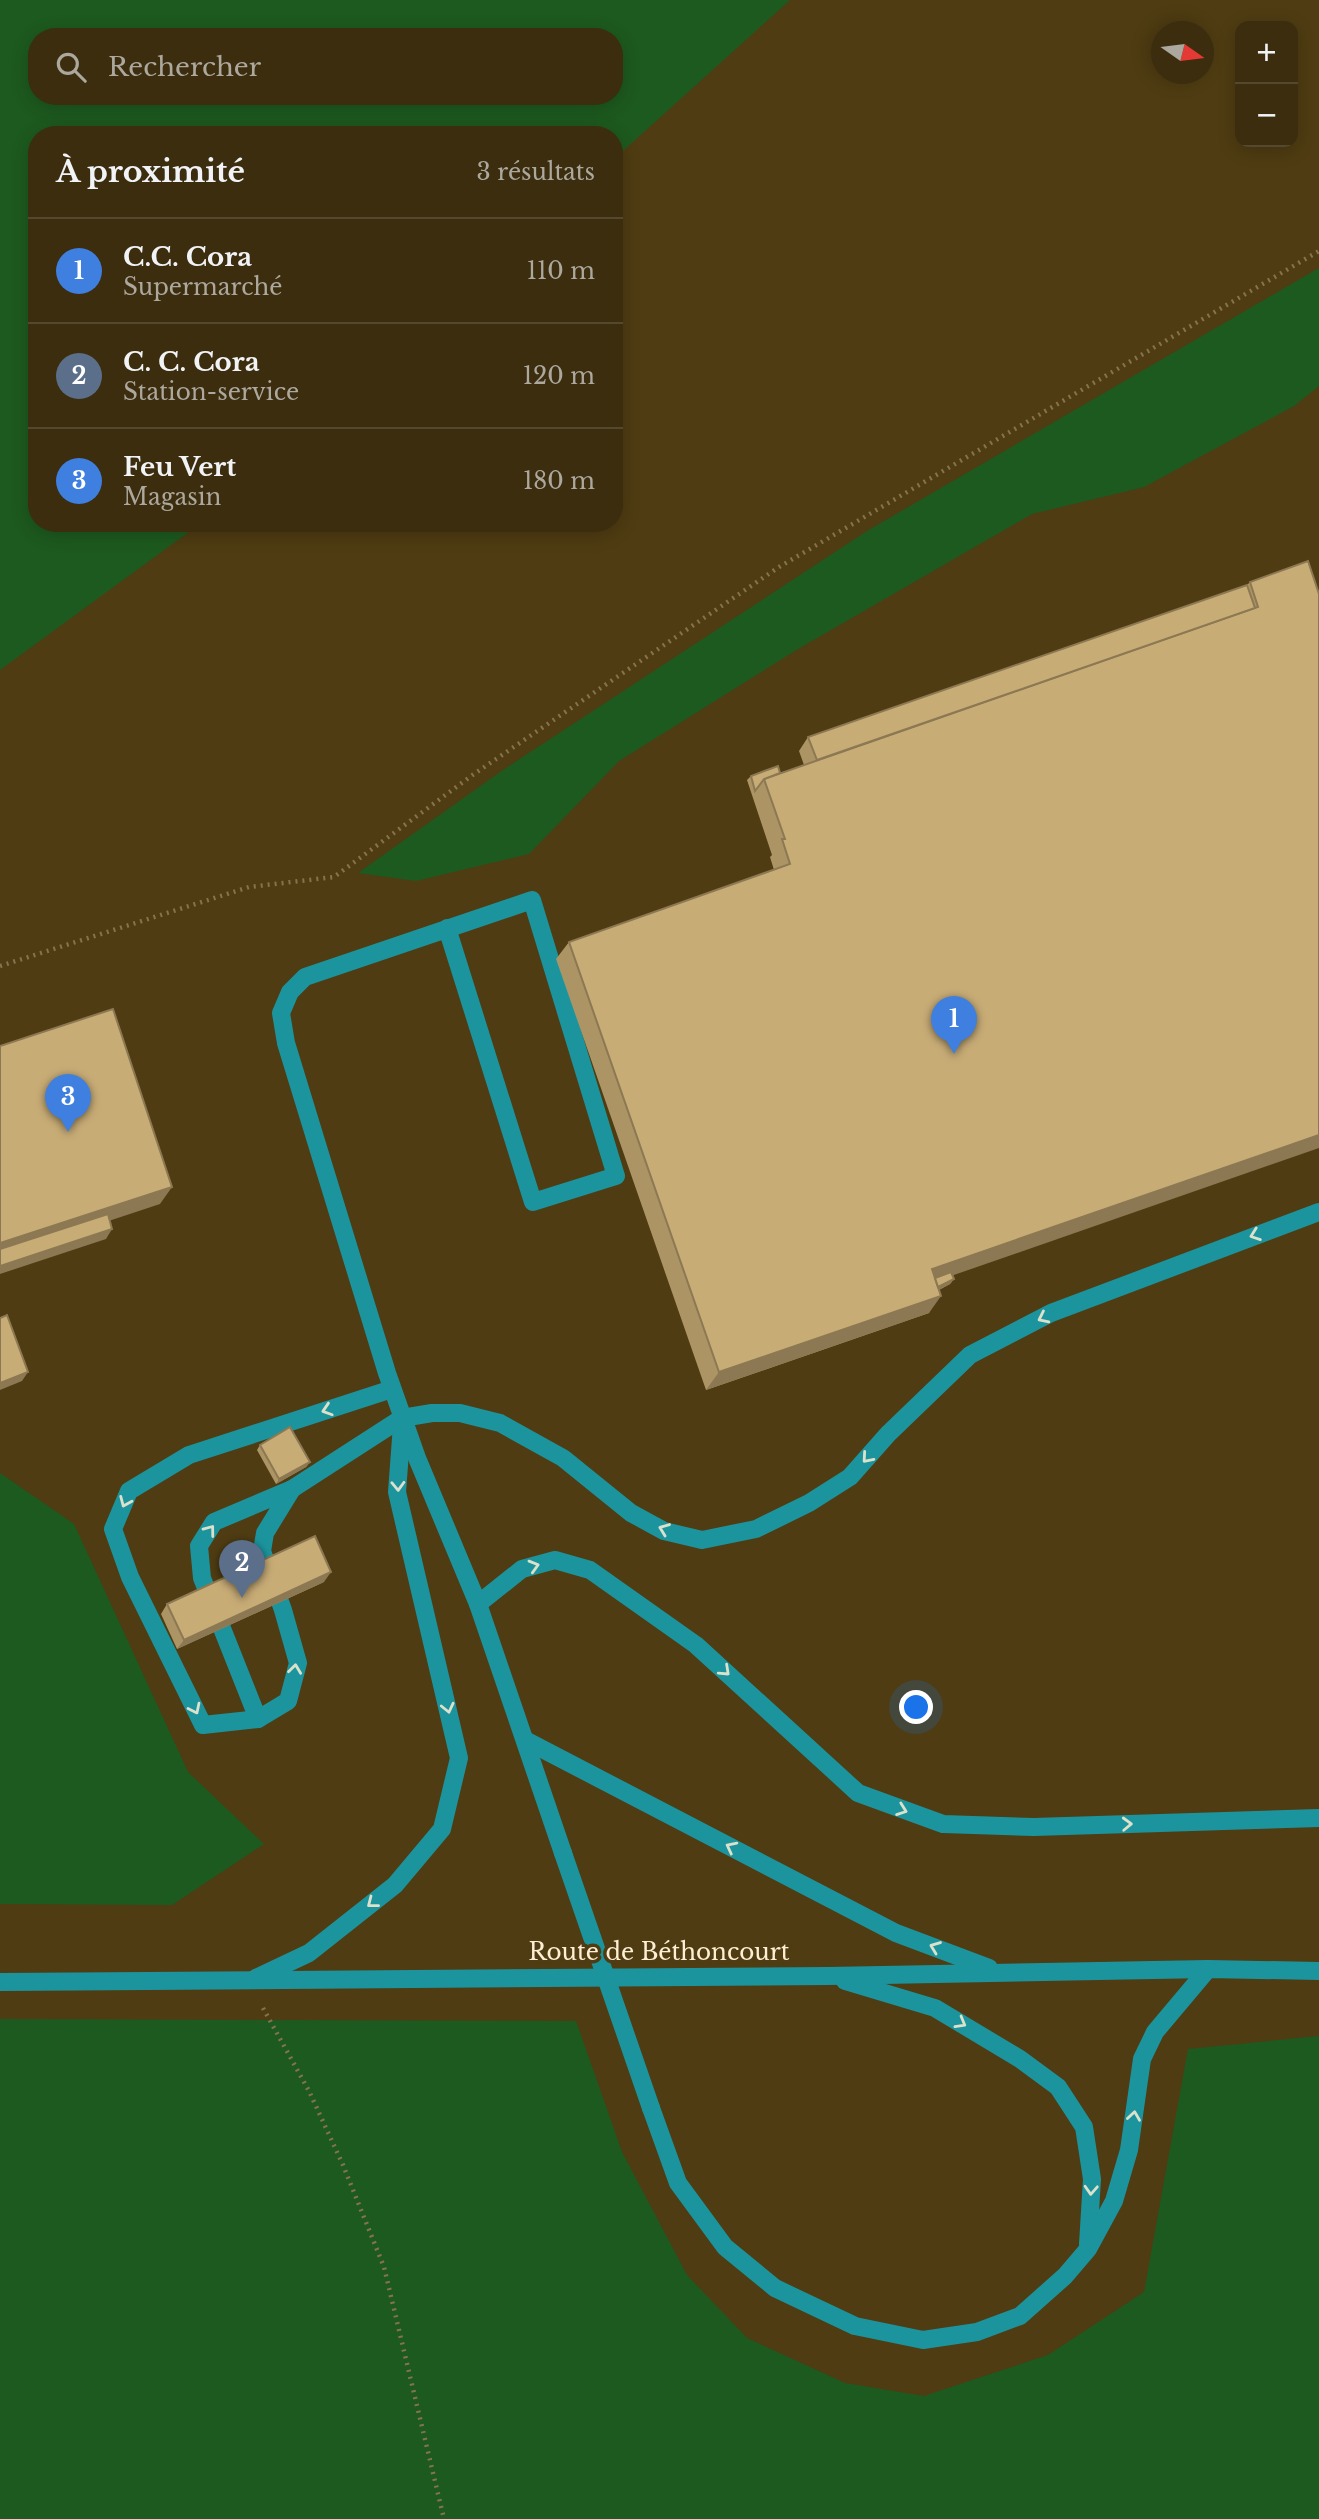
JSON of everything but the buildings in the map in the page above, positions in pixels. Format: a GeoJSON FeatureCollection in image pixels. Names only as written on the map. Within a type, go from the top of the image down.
{"type":"FeatureCollection","features":[{"type":"Feature","properties":{"kind":"street"},"geometry":{"type":"LineString","coordinates":[[447,928],[533,1202],[616,1177],[532,900],[447,928],[305,977],[290,992],[281,1013],[286,1043],[392,1389],[478,1604],[678,2183],[725,2248],[775,2288],[855,2326],[923,2340],[977,2332],[1020,2316],[1065,2276],[1088,2249],[1114,2201],[1129,2150],[1142,2059],[1155,2032],[1209,1969]]}},
{"type":"Feature","properties":{"kind":"street"},"geometry":{"type":"LineString","coordinates":[[258,1719],[202,1578],[199,1546],[214,1522],[292,1489],[402,1418],[432,1413],[460,1413],[500,1423],[563,1458],[631,1513],[664,1531],[702,1540],[756,1529],[809,1503],[850,1477],[888,1434],[970,1355],[1051,1313],[1319,1212]]}},
{"type":"Feature","properties":{"kind":"street"},"geometry":{"type":"LineString","coordinates":[[292,1489],[265,1533],[262,1551],[298,1663],[288,1701],[258,1719],[203,1725],[130,1577],[113,1529],[130,1491],[190,1455],[392,1389]]}},
{"type":"Feature","properties":{"kind":"street"},"geometry":{"type":"LineString","coordinates":[[252,1980],[309,1953],[395,1885],[442,1829],[459,1758],[397,1492],[402,1418]]}},
{"type":"Feature","properties":{"kind":"street"},"geometry":{"type":"LineString","coordinates":[[478,1604],[522,1569],[555,1560],[590,1570],[696,1644],[858,1793],[943,1824],[1034,1827],[1319,1818]]}},
{"type":"Feature","properties":{"kind":"street"},"geometry":{"type":"LineString","coordinates":[[525,1740],[896,1933],[999,1971]]}},
{"type":"Feature","properties":{"kind":"street","name":"Route de Béthoncourt"},"geometry":{"type":"LineString","coordinates":[[0,1982],[1319,1970]]}},
{"type":"Feature","properties":{"kind":"street"},"geometry":{"type":"LineString","coordinates":[[828,1976],[935,2008],[1020,2059],[1058,2087],[1084,2127],[1092,2179],[1088,2249]]}},
{"type":"Feature","properties":{"kind":"path"},"geometry":{"type":"LineString","coordinates":[[0,966],[249,887],[334,877],[474,774],[779,567],[1319,251]]}},
{"type":"Feature","properties":{"kind":"path"},"geometry":{"type":"LineString","coordinates":[[263,2007],[309,2091],[343,2165],[384,2267],[444,2519]]}},
{"type":"Feature","properties":{"kind":"green space"},"geometry":{"type":"Polygon","coordinates":[[[0,0],[790,0],[623,151],[623,126],[28,126],[28,532],[189,532],[0,670],[0,0]]]}},
{"type":"Feature","properties":{"kind":"green space"},"geometry":{"type":"Polygon","coordinates":[[[1319,268],[1319,386],[1294,406],[1144,487],[1032,514],[798,649],[619,761],[529,854],[416,881],[358,873],[503,770],[867,531],[1319,268]]]}},
{"type":"Feature","properties":{"kind":"green space"},"geometry":{"type":"Polygon","coordinates":[[[0,1473],[74,1524],[188,1772],[264,1844],[172,1905],[0,1904],[0,1473]]]}},
{"type":"Feature","properties":{"kind":"green space"},"geometry":{"type":"Polygon","coordinates":[[[0,2019],[576,2021],[622,2152],[687,2275],[747,2338],[845,2383],[924,2396],[1048,2355],[1144,2292],[1188,2049],[1319,2036],[1319,2519],[0,2519],[0,2019]]]}},
{"type":"Feature","properties":{"kind":"place","name":"C.C. Cora"},"geometry":{"type":"Point","coordinates":[954,1054]}},
{"type":"Feature","properties":{"kind":"place","name":"Feu Vert"},"geometry":{"type":"Point","coordinates":[68,1132]}},
{"type":"Feature","properties":{"kind":"place","name":"C. C. Cora"},"geometry":{"type":"Point","coordinates":[242,1598]}}]}
